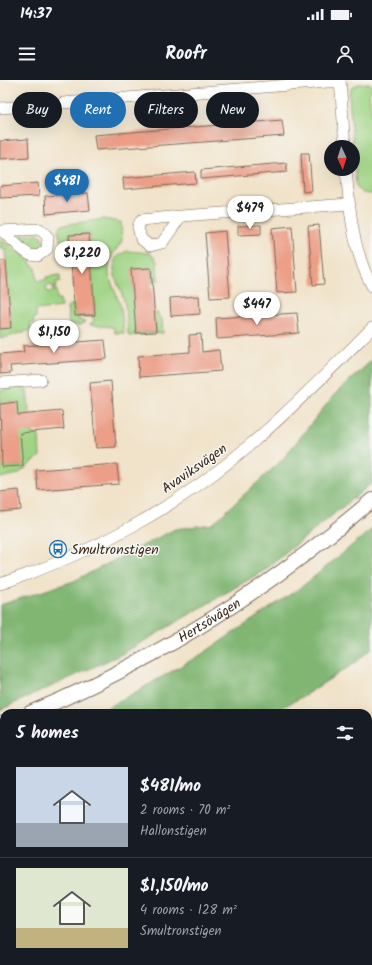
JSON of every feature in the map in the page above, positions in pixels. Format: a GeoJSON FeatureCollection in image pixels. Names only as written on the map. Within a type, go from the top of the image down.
{"type":"FeatureCollection","features":[{"type":"Feature","properties":{"kind":"main road","name":"Hertsövägen"},"geometry":{"type":"LineString","coordinates":[[39,709],[139,662],[227,609],[312,548],[372,500]]}},
{"type":"Feature","properties":{"kind":"street"},"geometry":{"type":"LineString","coordinates":[[63,103],[340,81],[344,140]]}},
{"type":"Feature","properties":{"kind":"street"},"geometry":{"type":"LineString","coordinates":[[0,108],[12,107]]}},
{"type":"Feature","properties":{"kind":"street"},"geometry":{"type":"LineString","coordinates":[[347,176],[354,238],[362,267],[372,286]]}},
{"type":"Feature","properties":{"kind":"street"},"geometry":{"type":"LineString","coordinates":[[181,216],[349,204]]}},
{"type":"Feature","properties":{"kind":"street","name":"Avaviksvägen"},"geometry":{"type":"LineString","coordinates":[[0,584],[58,562],[103,541],[138,523],[190,491],[252,444],[311,389],[372,328]]}},
{"type":"Feature","properties":{"kind":"street"},"geometry":{"type":"LineString","coordinates":[[0,383],[41,380]]}},
{"type":"Feature","properties":{"kind":"green space"},"geometry":{"type":"Polygon","coordinates":[[[368,83],[372,85],[372,91],[369,92],[372,121],[372,194],[362,193],[356,186],[355,176],[360,176],[360,140],[352,140],[349,95],[351,89],[358,84],[368,83]]]}},
{"type":"Feature","properties":{"kind":"green space"},"geometry":{"type":"Polygon","coordinates":[[[104,219],[121,222],[122,241],[109,262],[109,276],[121,307],[124,333],[115,333],[113,327],[90,325],[94,320],[93,317],[78,317],[79,320],[85,322],[81,325],[69,325],[67,308],[69,305],[74,305],[75,316],[95,315],[89,234],[69,235],[70,247],[63,246],[58,230],[62,225],[104,219]]]}},
{"type":"Feature","properties":{"kind":"green space"},"geometry":{"type":"Polygon","coordinates":[[[40,234],[44,242],[41,249],[33,252],[13,235],[40,234]]]}},
{"type":"Feature","properties":{"kind":"green space"},"geometry":{"type":"Polygon","coordinates":[[[0,239],[29,259],[31,265],[36,268],[37,281],[46,280],[46,277],[60,275],[60,282],[56,282],[56,287],[53,288],[52,285],[46,286],[47,292],[54,292],[53,289],[56,289],[57,299],[60,299],[61,307],[36,310],[36,317],[33,319],[34,323],[30,324],[31,330],[0,339],[0,329],[11,328],[5,248],[0,248],[0,239]]]}},
{"type":"Feature","properties":{"kind":"green space"},"geometry":{"type":"Polygon","coordinates":[[[127,251],[150,253],[157,261],[158,281],[152,282],[151,268],[132,269],[136,333],[156,332],[154,313],[158,313],[158,316],[162,319],[163,333],[129,336],[128,334],[125,305],[116,281],[114,269],[117,256],[127,251]]]}},
{"type":"Feature","properties":{"kind":"green space"},"geometry":{"type":"Polygon","coordinates":[[[372,360],[372,483],[265,570],[122,654],[0,709],[0,605],[74,581],[175,529],[212,524],[282,460],[334,395],[372,360]]]}},
{"type":"Feature","properties":{"kind":"green space"},"geometry":{"type":"Polygon","coordinates":[[[23,386],[27,390],[31,432],[39,436],[40,456],[18,474],[0,478],[0,454],[3,467],[22,466],[17,402],[0,404],[0,391],[23,386]]]}},
{"type":"Feature","properties":{"kind":"green space"},"geometry":{"type":"Polygon","coordinates":[[[372,529],[372,648],[355,663],[300,698],[279,709],[106,709],[202,654],[304,585],[372,529]]]}},
{"type":"Feature","properties":{"kind":"building"},"geometry":{"type":"Polygon","coordinates":[[[282,120],[284,136],[96,150],[94,135],[198,128],[198,127],[206,126],[206,128],[259,128],[259,122],[282,120]]]}},
{"type":"Feature","properties":{"kind":"building"},"geometry":{"type":"Polygon","coordinates":[[[28,139],[29,157],[0,159],[0,141],[28,139]]]}},
{"type":"Feature","properties":{"kind":"building"},"geometry":{"type":"Polygon","coordinates":[[[301,153],[309,153],[312,191],[303,192],[301,153]]]}},
{"type":"Feature","properties":{"kind":"building"},"geometry":{"type":"Polygon","coordinates":[[[286,163],[287,172],[201,179],[201,170],[286,163]]]}},
{"type":"Feature","properties":{"kind":"building"},"geometry":{"type":"Polygon","coordinates":[[[195,172],[196,183],[124,189],[123,178],[195,172]]]}},
{"type":"Feature","properties":{"kind":"building"},"geometry":{"type":"Polygon","coordinates":[[[38,183],[39,196],[0,198],[0,186],[38,183]]]}},
{"type":"Feature","properties":{"kind":"building"},"geometry":{"type":"Polygon","coordinates":[[[88,193],[90,210],[46,214],[45,196],[88,193]]]}},
{"type":"Feature","properties":{"kind":"building"},"geometry":{"type":"Polygon","coordinates":[[[261,225],[261,234],[238,235],[238,226],[261,225]]]}},
{"type":"Feature","properties":{"kind":"building"},"geometry":{"type":"Polygon","coordinates":[[[319,225],[324,284],[313,285],[308,226],[319,225]]]}},
{"type":"Feature","properties":{"kind":"building"},"geometry":{"type":"Polygon","coordinates":[[[292,226],[297,292],[277,293],[272,228],[292,226]]]}},
{"type":"Feature","properties":{"kind":"building"},"geometry":{"type":"Polygon","coordinates":[[[225,231],[230,297],[210,298],[205,233],[225,231]]]}},
{"type":"Feature","properties":{"kind":"building"},"geometry":{"type":"Polygon","coordinates":[[[89,234],[95,315],[75,316],[69,235],[89,234]]]}},
{"type":"Feature","properties":{"kind":"building"},"geometry":{"type":"Polygon","coordinates":[[[0,261],[6,261],[11,328],[0,329],[0,261]]]}},
{"type":"Feature","properties":{"kind":"building"},"geometry":{"type":"Polygon","coordinates":[[[151,268],[156,332],[136,333],[131,269],[151,268]]]}},
{"type":"Feature","properties":{"kind":"building"},"geometry":{"type":"Polygon","coordinates":[[[199,296],[200,314],[171,316],[170,298],[199,296]]]}},
{"type":"Feature","properties":{"kind":"building"},"geometry":{"type":"Polygon","coordinates":[[[297,313],[299,333],[217,339],[216,318],[297,313]]]}},
{"type":"Feature","properties":{"kind":"building"},"geometry":{"type":"Polygon","coordinates":[[[201,334],[202,352],[219,350],[221,371],[139,377],[138,356],[190,352],[189,335],[201,334]]]}},
{"type":"Feature","properties":{"kind":"building"},"geometry":{"type":"Polygon","coordinates":[[[105,340],[107,359],[10,366],[11,373],[0,374],[0,354],[24,352],[23,346],[105,340]]]}},
{"type":"Feature","properties":{"kind":"building"},"geometry":{"type":"Polygon","coordinates":[[[111,381],[116,447],[96,448],[90,383],[111,381]]]}},
{"type":"Feature","properties":{"kind":"building"},"geometry":{"type":"Polygon","coordinates":[[[17,402],[18,415],[62,411],[64,429],[20,433],[23,466],[2,467],[0,404],[17,402]]]}},
{"type":"Feature","properties":{"kind":"building"},"geometry":{"type":"Polygon","coordinates":[[[117,464],[119,484],[38,490],[36,470],[117,464]]]}},
{"type":"Feature","properties":{"kind":"building"},"geometry":{"type":"Polygon","coordinates":[[[19,490],[21,510],[0,512],[0,492],[19,490]]]}},
{"type":"Feature","properties":{"kind":"place","name":"Smultronstigen"},"geometry":{"type":"Point","coordinates":[58,549]}}]}
